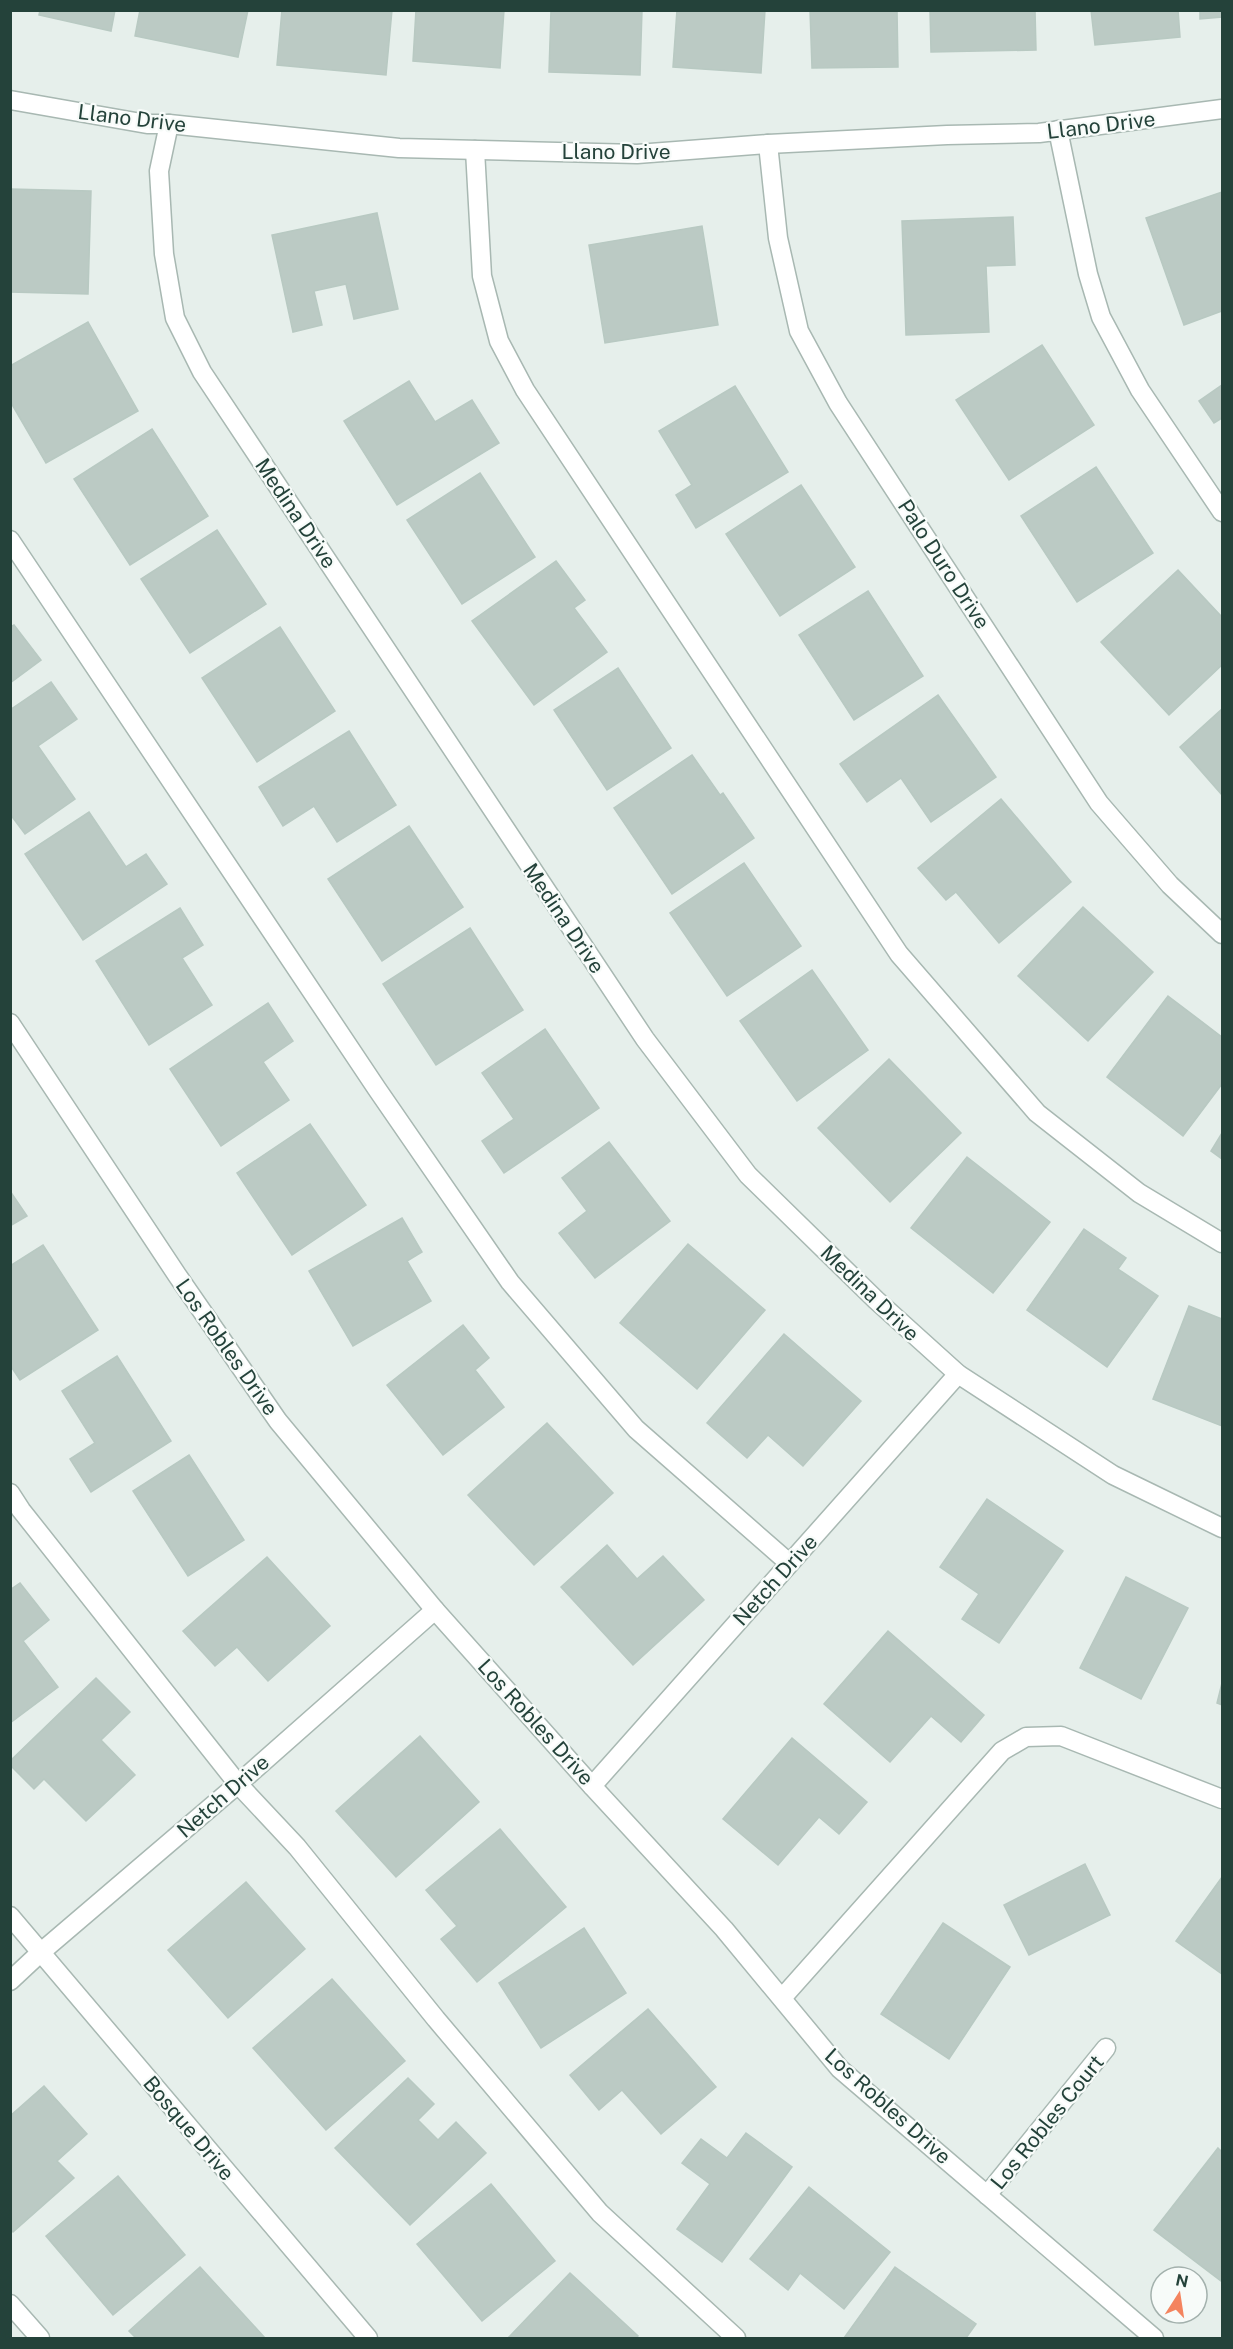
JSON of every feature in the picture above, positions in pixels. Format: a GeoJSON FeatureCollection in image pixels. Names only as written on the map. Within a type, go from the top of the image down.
{"type":"FeatureCollection","features":[{"type":"Feature","properties":{"kind":"street","name":"Llano Drive"},"geometry":{"type":"LineString","coordinates":[[10,100],[147,124],[169,124],[399,148],[638,154],[936,135],[1039,133],[1222,109]]}},
{"type":"Feature","properties":{"kind":"street","name":"Medina Drive"},"geometry":{"type":"LineString","coordinates":[[169,124],[159,171],[164,254],[175,318],[202,372],[645,1039],[748,1175],[876,1300],[957,1374],[1113,1475],[1222,1528]]}},
{"type":"Feature","properties":{"kind":"street"},"geometry":{"type":"LineString","coordinates":[[1058,130],[1088,274],[1101,317],[1140,390],[1222,512]]}},
{"type":"Feature","properties":{"kind":"street","name":"Palo Duro Drive"},"geometry":{"type":"LineString","coordinates":[[768,144],[778,238],[799,331],[838,403],[1100,803],[1170,885],[1222,934]]}},
{"type":"Feature","properties":{"kind":"street"},"geometry":{"type":"LineString","coordinates":[[475,150],[482,276],[499,341],[525,390],[899,954],[1037,1113],[1139,1193],[1222,1243]]}},
{"type":"Feature","properties":{"kind":"street"},"geometry":{"type":"LineString","coordinates":[[10,540],[377,1089],[510,1282],[636,1429],[789,1563]]}},
{"type":"Feature","properties":{"kind":"street","name":"Los Robles Drive"},"geometry":{"type":"LineString","coordinates":[[10,1023],[177,1275],[278,1421],[435,1610],[592,1786],[724,1929],[840,2069],[1155,2338]]}},
{"type":"Feature","properties":{"kind":"street","name":"Netch Drive"},"geometry":{"type":"LineString","coordinates":[[592,1786],[957,1374]]}},
{"type":"Feature","properties":{"kind":"street"},"geometry":{"type":"LineString","coordinates":[[10,1493],[21,1510],[238,1784],[297,1847],[436,2019],[600,2213],[736,2338]]}},
{"type":"Feature","properties":{"kind":"street","name":"Netch Drive"},"geometry":{"type":"LineString","coordinates":[[10,1981],[435,1610]]}},
{"type":"Feature","properties":{"kind":"street"},"geometry":{"type":"LineString","coordinates":[[782,1998],[1002,1751],[1026,1737],[1061,1736],[1222,1799]]}},
{"type":"Feature","properties":{"kind":"street","name":"Bosque Drive"},"geometry":{"type":"LineString","coordinates":[[10,1916],[368,2338]]}},
{"type":"Feature","properties":{"kind":"street","name":"Los Robles Court"},"geometry":{"type":"LineString","coordinates":[[987,2195],[1106,2048]]}},
{"type":"Feature","properties":{"kind":"street"},"geometry":{"type":"LineString","coordinates":[[10,2304],[40,2338]]}},
{"type":"Feature","properties":{"kind":"building"},"geometry":{"type":"Polygon","coordinates":[[[40,10],[115,10],[111,31],[39,15],[40,10]]]}},
{"type":"Feature","properties":{"kind":"building"},"geometry":{"type":"Polygon","coordinates":[[[140,10],[248,10],[238,57],[135,36],[140,10]]]}},
{"type":"Feature","properties":{"kind":"building"},"geometry":{"type":"Polygon","coordinates":[[[282,10],[392,10],[386,75],[277,65],[282,10]]]}},
{"type":"Feature","properties":{"kind":"building"},"geometry":{"type":"Polygon","coordinates":[[[416,10],[504,10],[500,68],[413,61],[416,10]]]}},
{"type":"Feature","properties":{"kind":"building"},"geometry":{"type":"Polygon","coordinates":[[[551,10],[642,10],[640,75],[549,72],[551,10]]]}},
{"type":"Feature","properties":{"kind":"building"},"geometry":{"type":"Polygon","coordinates":[[[677,10],[765,10],[761,73],[673,67],[677,10]]]}},
{"type":"Feature","properties":{"kind":"building"},"geometry":{"type":"Polygon","coordinates":[[[810,10],[897,10],[898,67],[812,68],[810,10]]]}},
{"type":"Feature","properties":{"kind":"building"},"geometry":{"type":"Polygon","coordinates":[[[930,10],[1035,10],[1036,50],[931,52],[930,10]]]}},
{"type":"Feature","properties":{"kind":"building"},"geometry":{"type":"Polygon","coordinates":[[[1091,10],[1178,10],[1180,37],[1095,45],[1091,10]]]}},
{"type":"Feature","properties":{"kind":"building"},"geometry":{"type":"Polygon","coordinates":[[[1200,10],[1222,10],[1222,17],[1200,19],[1200,10]]]}},
{"type":"Feature","properties":{"kind":"building"},"geometry":{"type":"Polygon","coordinates":[[[10,189],[91,191],[88,294],[10,292],[10,189]]]}},
{"type":"Feature","properties":{"kind":"building"},"geometry":{"type":"Polygon","coordinates":[[[1222,192],[1222,311],[1184,325],[1146,218],[1222,192]]]}},
{"type":"Feature","properties":{"kind":"building"},"geometry":{"type":"Polygon","coordinates":[[[377,213],[398,309],[354,319],[346,284],[314,291],[322,325],[293,332],[272,235],[377,213]]]}},
{"type":"Feature","properties":{"kind":"building"},"geometry":{"type":"Polygon","coordinates":[[[1013,217],[1015,265],[986,266],[989,332],[906,335],[902,221],[1013,217]]]}},
{"type":"Feature","properties":{"kind":"building"},"geometry":{"type":"Polygon","coordinates":[[[702,226],[718,325],[605,343],[589,245],[702,226]]]}},
{"type":"Feature","properties":{"kind":"building"},"geometry":{"type":"Polygon","coordinates":[[[88,322],[138,411],[46,463],[10,401],[10,366],[88,322]]]}},
{"type":"Feature","properties":{"kind":"building"},"geometry":{"type":"Polygon","coordinates":[[[1042,345],[1094,425],[1009,480],[956,400],[1042,345]]]}},
{"type":"Feature","properties":{"kind":"building"},"geometry":{"type":"Polygon","coordinates":[[[409,381],[435,422],[472,400],[499,443],[397,505],[344,421],[409,381]]]}},
{"type":"Feature","properties":{"kind":"building"},"geometry":{"type":"Polygon","coordinates":[[[1222,385],[1222,418],[1214,423],[1199,401],[1222,385]]]}},
{"type":"Feature","properties":{"kind":"building"},"geometry":{"type":"Polygon","coordinates":[[[735,386],[788,472],[696,528],[676,495],[692,485],[659,431],[735,386]]]}},
{"type":"Feature","properties":{"kind":"building"},"geometry":{"type":"Polygon","coordinates":[[[152,429],[208,516],[130,565],[74,479],[152,429]]]}},
{"type":"Feature","properties":{"kind":"building"},"geometry":{"type":"Polygon","coordinates":[[[1096,467],[1153,553],[1077,602],[1021,516],[1096,467]]]}},
{"type":"Feature","properties":{"kind":"building"},"geometry":{"type":"Polygon","coordinates":[[[480,473],[535,557],[462,604],[407,520],[480,473]]]}},
{"type":"Feature","properties":{"kind":"building"},"geometry":{"type":"Polygon","coordinates":[[[801,485],[855,567],[780,616],[726,534],[801,485]]]}},
{"type":"Feature","properties":{"kind":"building"},"geometry":{"type":"Polygon","coordinates":[[[217,530],[266,604],[190,653],[141,579],[217,530]]]}},
{"type":"Feature","properties":{"kind":"building"},"geometry":{"type":"Polygon","coordinates":[[[556,561],[585,600],[574,608],[607,652],[534,705],[472,621],[556,561]]]}},
{"type":"Feature","properties":{"kind":"building"},"geometry":{"type":"Polygon","coordinates":[[[1178,570],[1222,617],[1222,665],[1169,715],[1101,642],[1178,570]]]}},
{"type":"Feature","properties":{"kind":"building"},"geometry":{"type":"Polygon","coordinates":[[[868,591],[923,676],[854,720],[799,635],[868,591]]]}},
{"type":"Feature","properties":{"kind":"building"},"geometry":{"type":"Polygon","coordinates":[[[14,625],[41,660],[10,683],[10,627],[14,625]]]}},
{"type":"Feature","properties":{"kind":"building"},"geometry":{"type":"Polygon","coordinates":[[[280,627],[335,711],[257,762],[202,678],[280,627]]]}},
{"type":"Feature","properties":{"kind":"building"},"geometry":{"type":"Polygon","coordinates":[[[618,668],[671,748],[607,790],[554,710],[618,668]]]}},
{"type":"Feature","properties":{"kind":"building"},"geometry":{"type":"Polygon","coordinates":[[[51,682],[77,719],[38,746],[75,799],[25,834],[10,814],[10,710],[51,682]]]}},
{"type":"Feature","properties":{"kind":"building"},"geometry":{"type":"Polygon","coordinates":[[[938,695],[996,777],[931,822],[901,778],[867,802],[840,764],[938,695]]]}},
{"type":"Feature","properties":{"kind":"building"},"geometry":{"type":"Polygon","coordinates":[[[1222,709],[1222,795],[1180,747],[1222,709]]]}},
{"type":"Feature","properties":{"kind":"building"},"geometry":{"type":"Polygon","coordinates":[[[349,731],[396,805],[337,842],[314,806],[283,826],[259,787],[349,731]]]}},
{"type":"Feature","properties":{"kind":"building"},"geometry":{"type":"Polygon","coordinates":[[[692,755],[720,795],[723,793],[754,838],[672,894],[614,808],[692,755]]]}},
{"type":"Feature","properties":{"kind":"building"},"geometry":{"type":"Polygon","coordinates":[[[1001,799],[1071,882],[999,943],[956,892],[946,900],[918,868],[1001,799]]]}},
{"type":"Feature","properties":{"kind":"building"},"geometry":{"type":"Polygon","coordinates":[[[89,812],[126,867],[146,854],[167,884],[83,940],[25,854],[89,812]]]}},
{"type":"Feature","properties":{"kind":"building"},"geometry":{"type":"Polygon","coordinates":[[[409,826],[463,907],[382,961],[328,879],[409,826]]]}},
{"type":"Feature","properties":{"kind":"building"},"geometry":{"type":"Polygon","coordinates":[[[744,863],[801,946],[727,996],[670,913],[744,863]]]}},
{"type":"Feature","properties":{"kind":"building"},"geometry":{"type":"Polygon","coordinates":[[[1083,907],[1153,972],[1088,1041],[1018,976],[1083,907]]]}},
{"type":"Feature","properties":{"kind":"building"},"geometry":{"type":"Polygon","coordinates":[[[180,908],[203,945],[182,958],[212,1005],[149,1045],[96,961],[180,908]]]}},
{"type":"Feature","properties":{"kind":"building"},"geometry":{"type":"Polygon","coordinates":[[[470,928],[523,1010],[436,1065],[383,984],[470,928]]]}},
{"type":"Feature","properties":{"kind":"building"},"geometry":{"type":"Polygon","coordinates":[[[812,970],[868,1050],[797,1101],[740,1021],[812,970]]]}},
{"type":"Feature","properties":{"kind":"building"},"geometry":{"type":"Polygon","coordinates":[[[1168,996],[1222,1037],[1222,1084],[1183,1136],[1107,1077],[1168,996]]]}},
{"type":"Feature","properties":{"kind":"building"},"geometry":{"type":"Polygon","coordinates":[[[268,1003],[293,1041],[263,1062],[289,1100],[221,1146],[170,1069],[268,1003]]]}},
{"type":"Feature","properties":{"kind":"building"},"geometry":{"type":"Polygon","coordinates":[[[545,1029],[599,1108],[504,1173],[482,1141],[514,1119],[482,1073],[545,1029]]]}},
{"type":"Feature","properties":{"kind":"building"},"geometry":{"type":"Polygon","coordinates":[[[889,1059],[961,1133],[890,1202],[818,1128],[889,1059]]]}},
{"type":"Feature","properties":{"kind":"building"},"geometry":{"type":"Polygon","coordinates":[[[310,1124],[366,1205],[292,1255],[237,1173],[310,1124]]]}},
{"type":"Feature","properties":{"kind":"building"},"geometry":{"type":"Polygon","coordinates":[[[1222,1133],[1222,1159],[1211,1151],[1222,1133]]]}},
{"type":"Feature","properties":{"kind":"building"},"geometry":{"type":"Polygon","coordinates":[[[609,1142],[670,1221],[595,1278],[559,1233],[587,1211],[562,1178],[609,1142]]]}},
{"type":"Feature","properties":{"kind":"building"},"geometry":{"type":"Polygon","coordinates":[[[967,1157],[1050,1222],[993,1293],[911,1228],[967,1157]]]}},
{"type":"Feature","properties":{"kind":"building"},"geometry":{"type":"Polygon","coordinates":[[[10,1191],[27,1216],[10,1226],[10,1191]]]}},
{"type":"Feature","properties":{"kind":"building"},"geometry":{"type":"Polygon","coordinates":[[[402,1218],[422,1252],[407,1261],[431,1301],[353,1346],[309,1271],[402,1218]]]}},
{"type":"Feature","properties":{"kind":"building"},"geometry":{"type":"Polygon","coordinates":[[[1084,1229],[1126,1258],[1118,1269],[1158,1296],[1107,1367],[1027,1310],[1084,1229]]]}},
{"type":"Feature","properties":{"kind":"building"},"geometry":{"type":"Polygon","coordinates":[[[688,1244],[765,1310],[697,1389],[620,1323],[688,1244]]]}},
{"type":"Feature","properties":{"kind":"building"},"geometry":{"type":"Polygon","coordinates":[[[43,1245],[98,1330],[20,1380],[10,1365],[10,1266],[43,1245]]]}},
{"type":"Feature","properties":{"kind":"building"},"geometry":{"type":"Polygon","coordinates":[[[1189,1306],[1222,1319],[1222,1426],[1153,1399],[1189,1306]]]}},
{"type":"Feature","properties":{"kind":"building"},"geometry":{"type":"Polygon","coordinates":[[[463,1325],[489,1358],[475,1370],[504,1407],[443,1455],[387,1385],[463,1325]]]}},
{"type":"Feature","properties":{"kind":"building"},"geometry":{"type":"Polygon","coordinates":[[[784,1334],[861,1401],[803,1466],[768,1435],[747,1458],[707,1423],[784,1334]]]}},
{"type":"Feature","properties":{"kind":"building"},"geometry":{"type":"Polygon","coordinates":[[[117,1356],[171,1441],[91,1492],[70,1459],[95,1443],[62,1391],[117,1356]]]}},
{"type":"Feature","properties":{"kind":"building"},"geometry":{"type":"Polygon","coordinates":[[[547,1423],[613,1493],[534,1565],[468,1495],[547,1423]]]}},
{"type":"Feature","properties":{"kind":"building"},"geometry":{"type":"Polygon","coordinates":[[[189,1455],[244,1540],[188,1576],[133,1491],[189,1455]]]}},
{"type":"Feature","properties":{"kind":"building"},"geometry":{"type":"Polygon","coordinates":[[[987,1499],[1063,1551],[999,1643],[962,1619],[979,1594],[940,1567],[987,1499]]]}},
{"type":"Feature","properties":{"kind":"building"},"geometry":{"type":"Polygon","coordinates":[[[607,1545],[637,1579],[663,1556],[704,1600],[633,1665],[561,1587],[607,1545]]]}},
{"type":"Feature","properties":{"kind":"building"},"geometry":{"type":"Polygon","coordinates":[[[267,1557],[330,1626],[268,1681],[237,1647],[215,1666],[183,1631],[267,1557]]]}},
{"type":"Feature","properties":{"kind":"building"},"geometry":{"type":"Polygon","coordinates":[[[1126,1577],[1188,1608],[1141,1699],[1080,1668],[1126,1577]]]}},
{"type":"Feature","properties":{"kind":"building"},"geometry":{"type":"Polygon","coordinates":[[[20,1583],[49,1620],[23,1641],[58,1687],[10,1723],[10,1590],[20,1583]]]}},
{"type":"Feature","properties":{"kind":"building"},"geometry":{"type":"Polygon","coordinates":[[[888,1631],[984,1715],[961,1742],[931,1716],[890,1762],[824,1704],[888,1631]]]}},
{"type":"Feature","properties":{"kind":"building"},"geometry":{"type":"Polygon","coordinates":[[[96,1678],[130,1712],[101,1740],[135,1775],[86,1821],[44,1779],[34,1789],[10,1765],[10,1761],[96,1678]]]}},
{"type":"Feature","properties":{"kind":"building"},"geometry":{"type":"Polygon","coordinates":[[[1222,1683],[1222,1705],[1217,1703],[1222,1683]]]}},
{"type":"Feature","properties":{"kind":"building"},"geometry":{"type":"Polygon","coordinates":[[[420,1736],[479,1802],[396,1877],[336,1811],[420,1736]]]}},
{"type":"Feature","properties":{"kind":"building"},"geometry":{"type":"Polygon","coordinates":[[[792,1738],[867,1802],[839,1834],[819,1817],[778,1865],[723,1819],[792,1738]]]}},
{"type":"Feature","properties":{"kind":"building"},"geometry":{"type":"Polygon","coordinates":[[[500,1829],[566,1907],[477,1982],[441,1939],[457,1926],[426,1890],[500,1829]]]}},
{"type":"Feature","properties":{"kind":"building"},"geometry":{"type":"Polygon","coordinates":[[[1085,1864],[1110,1915],[1029,1955],[1004,1905],[1085,1864]]]}},
{"type":"Feature","properties":{"kind":"building"},"geometry":{"type":"Polygon","coordinates":[[[1222,1877],[1222,1974],[1176,1941],[1222,1877]]]}},
{"type":"Feature","properties":{"kind":"building"},"geometry":{"type":"Polygon","coordinates":[[[246,1882],[305,1949],[228,2018],[168,1950],[246,1882]]]}},
{"type":"Feature","properties":{"kind":"building"},"geometry":{"type":"Polygon","coordinates":[[[943,1923],[1010,1967],[949,2059],[881,2014],[943,1923]]]}},
{"type":"Feature","properties":{"kind":"building"},"geometry":{"type":"Polygon","coordinates":[[[584,1928],[626,1993],[541,2048],[499,1983],[584,1928]]]}},
{"type":"Feature","properties":{"kind":"building"},"geometry":{"type":"Polygon","coordinates":[[[332,1979],[405,2061],[326,2130],[253,2048],[332,1979]]]}},
{"type":"Feature","properties":{"kind":"building"},"geometry":{"type":"Polygon","coordinates":[[[648,2009],[716,2087],[661,2134],[622,2090],[599,2110],[570,2075],[648,2009]]]}},
{"type":"Feature","properties":{"kind":"building"},"geometry":{"type":"Polygon","coordinates":[[[408,2078],[434,2104],[418,2120],[438,2140],[456,2122],[486,2153],[410,2225],[335,2148],[408,2078]]]}},
{"type":"Feature","properties":{"kind":"building"},"geometry":{"type":"Polygon","coordinates":[[[44,2086],[87,2134],[57,2161],[74,2178],[13,2232],[10,2229],[10,2116],[44,2086]]]}},
{"type":"Feature","properties":{"kind":"building"},"geometry":{"type":"Polygon","coordinates":[[[746,2133],[792,2167],[722,2262],[677,2229],[710,2184],[682,2163],[701,2139],[727,2158],[746,2133]]]}},
{"type":"Feature","properties":{"kind":"building"},"geometry":{"type":"Polygon","coordinates":[[[1218,2148],[1222,2152],[1221,2281],[1209,2272],[1209,2265],[1200,2265],[1154,2230],[1218,2148]]]}},
{"type":"Feature","properties":{"kind":"building"},"geometry":{"type":"Polygon","coordinates":[[[118,2176],[185,2255],[113,2315],[46,2236],[118,2176]]]}},
{"type":"Feature","properties":{"kind":"building"},"geometry":{"type":"Polygon","coordinates":[[[491,2184],[555,2261],[482,2321],[417,2244],[491,2184]]]}},
{"type":"Feature","properties":{"kind":"building"},"geometry":{"type":"Polygon","coordinates":[[[809,2187],[890,2252],[844,2309],[800,2273],[788,2290],[750,2259],[809,2187]]]}},
{"type":"Feature","properties":{"kind":"building"},"geometry":{"type":"Polygon","coordinates":[[[200,2267],[265,2338],[136,2338],[129,2331],[200,2267]]]}},
{"type":"Feature","properties":{"kind":"building"},"geometry":{"type":"Polygon","coordinates":[[[895,2267],[976,2324],[966,2338],[844,2338],[895,2267]]]}},
{"type":"Feature","properties":{"kind":"building"},"geometry":{"type":"Polygon","coordinates":[[[570,2273],[638,2336],[635,2338],[508,2338],[570,2273]]]}}]}
